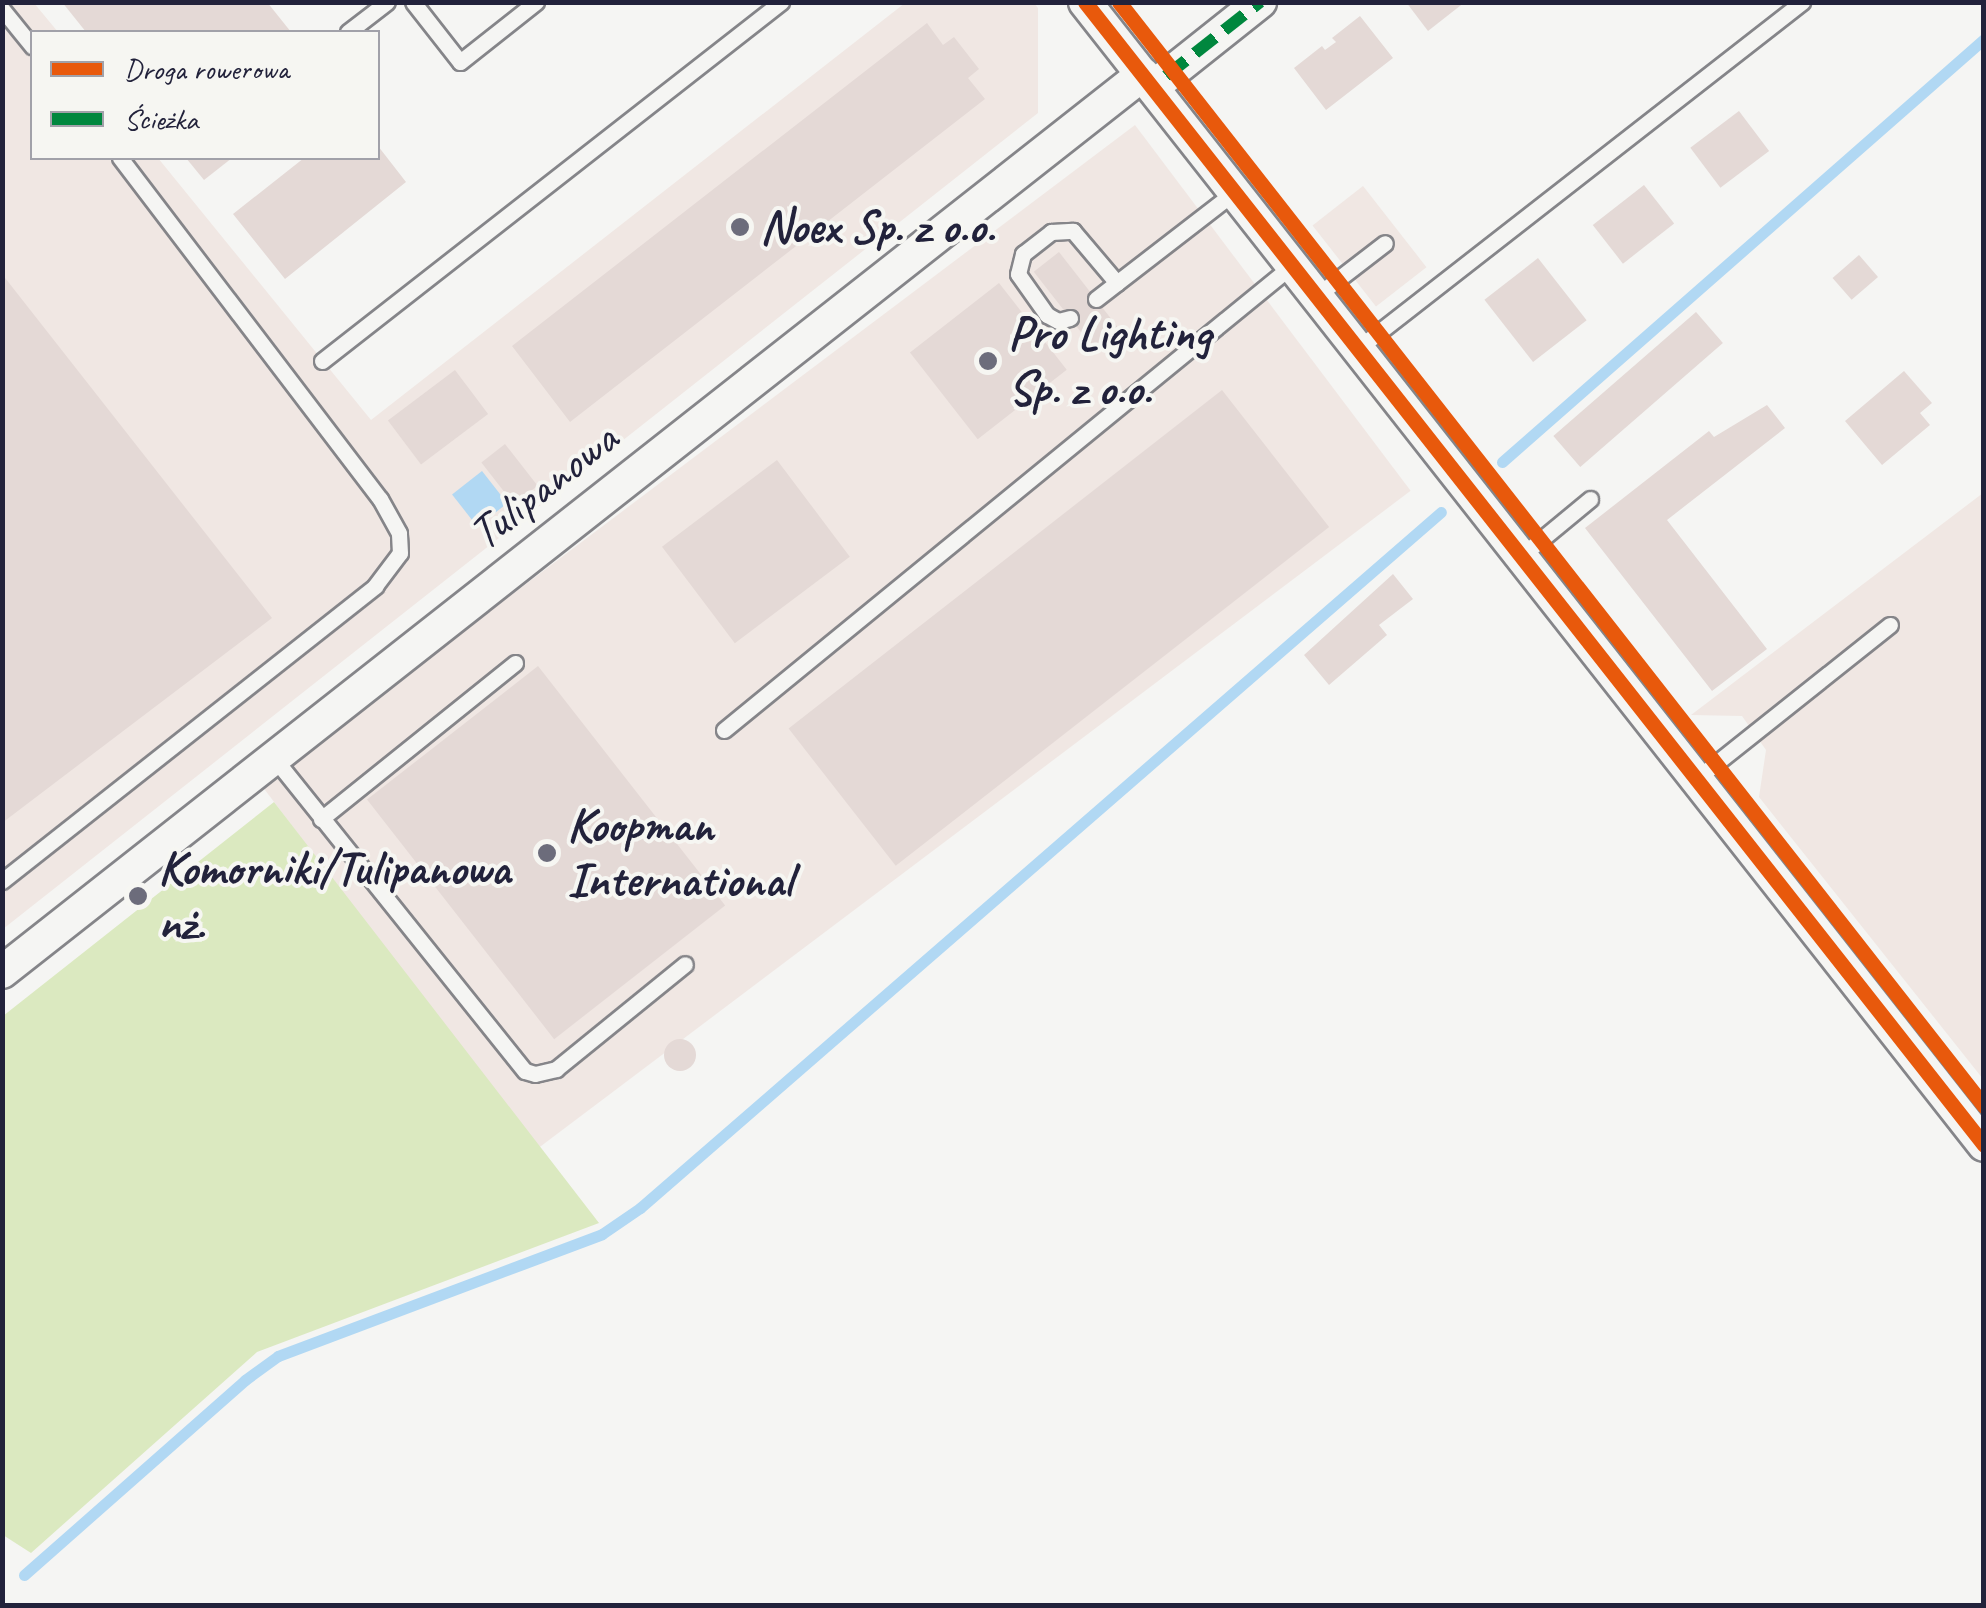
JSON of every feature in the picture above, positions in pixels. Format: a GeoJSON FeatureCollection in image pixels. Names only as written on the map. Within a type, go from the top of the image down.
{"type":"FeatureCollection","features":[{"type":"Feature","properties":{"kind":"street"},"geometry":{"type":"LineString","coordinates":[[1086,2],[1984,1145]]}},
{"type":"Feature","properties":{"kind":"street","name":"Tulipanowa"},"geometry":{"type":"LineString","coordinates":[[2,972],[1148,80],[1260,2]]}},
{"type":"Feature","properties":{"kind":"lane"},"geometry":{"type":"LineString","coordinates":[[351,30],[387,2]]}},
{"type":"Feature","properties":{"kind":"lane"},"geometry":{"type":"LineString","coordinates":[[413,2],[460,62],[536,2]]}},
{"type":"Feature","properties":{"kind":"lane"},"geometry":{"type":"LineString","coordinates":[[322,361],[780,2]]}},
{"type":"Feature","properties":{"kind":"lane"},"geometry":{"type":"LineString","coordinates":[[1356,350],[1802,2]]}},
{"type":"Feature","properties":{"kind":"lane"},"geometry":{"type":"LineString","coordinates":[[2,10],[30,44]]}},
{"type":"Feature","properties":{"kind":"lane"},"geometry":{"type":"LineString","coordinates":[[2,881],[376,586],[400,553],[399,533],[380,499],[122,160]]}},
{"type":"Feature","properties":{"kind":"lane"},"geometry":{"type":"LineString","coordinates":[[1096,299],[1233,193]]}},
{"type":"Feature","properties":{"kind":"lane"},"geometry":{"type":"LineString","coordinates":[[1070,318],[1058,321],[1047,315],[1018,274],[1023,254],[1052,232],[1073,230],[1117,283]]}},
{"type":"Feature","properties":{"kind":"lane"},"geometry":{"type":"LineString","coordinates":[[1315,298],[1385,243]]}},
{"type":"Feature","properties":{"kind":"lane"},"geometry":{"type":"LineString","coordinates":[[724,730],[1290,266]]}},
{"type":"Feature","properties":{"kind":"lane"},"geometry":{"type":"LineString","coordinates":[[1520,556],[1590,499]]}},
{"type":"Feature","properties":{"kind":"lane"},"geometry":{"type":"LineString","coordinates":[[1696,780],[1890,625]]}},
{"type":"Feature","properties":{"kind":"lane"},"geometry":{"type":"LineString","coordinates":[[322,818],[516,663]]}},
{"type":"Feature","properties":{"kind":"lane"},"geometry":{"type":"LineString","coordinates":[[274,758],[525,1071],[535,1074],[556,1069],[685,964]]}},
{"type":"Feature","properties":{"kind":"shaded area"},"geometry":{"type":"Polygon","coordinates":[[[3,3],[34,3],[56,30],[30,30],[30,160],[160,160],[371,420],[905,3],[1034,3],[1038,8],[1038,113],[3,929],[3,3]]]}},
{"type":"Feature","properties":{"kind":"shaded area"},"geometry":{"type":"Polygon","coordinates":[[[1135,125],[1411,491],[536,1150],[260,784],[1135,125]]]}},
{"type":"Feature","properties":{"kind":"shaded area"},"geometry":{"type":"Polygon","coordinates":[[[1363,186],[1426,267],[1376,307],[1313,225],[1363,186]]]}},
{"type":"Feature","properties":{"kind":"shaded area"},"geometry":{"type":"Polygon","coordinates":[[[1983,493],[1983,1079],[1759,797],[1766,750],[1742,716],[1691,715],[1983,493]]]}},
{"type":"Feature","properties":{"kind":"green space"},"geometry":{"type":"Polygon","coordinates":[[[274,802],[599,1223],[257,1352],[31,1553],[3,1535],[3,1016],[274,802]]]}},
{"type":"Feature","properties":{"kind":"water"},"geometry":{"type":"Polygon","coordinates":[[[482,471],[507,503],[477,527],[452,494],[482,471]]]}},
{"type":"Feature","properties":{"kind":"building"},"geometry":{"type":"Polygon","coordinates":[[[62,2],[267,2],[289,30],[84,30],[62,2]]]}},
{"type":"Feature","properties":{"kind":"building"},"geometry":{"type":"Polygon","coordinates":[[[1406,2],[1465,2],[1428,31],[1406,2]]]}},
{"type":"Feature","properties":{"kind":"building"},"geometry":{"type":"Polygon","coordinates":[[[1360,16],[1393,58],[1326,110],[1294,68],[1322,46],[1325,50],[1336,42],[1332,38],[1360,16]]]}},
{"type":"Feature","properties":{"kind":"building"},"geometry":{"type":"Polygon","coordinates":[[[927,23],[943,45],[954,37],[979,69],[968,78],[985,99],[570,422],[512,346],[927,23]]]}},
{"type":"Feature","properties":{"kind":"building"},"geometry":{"type":"Polygon","coordinates":[[[1739,111],[1769,151],[1720,188],[1690,148],[1739,111]]]}},
{"type":"Feature","properties":{"kind":"building"},"geometry":{"type":"Polygon","coordinates":[[[380,149],[406,182],[285,279],[233,214],[301,160],[380,160],[380,149]]]}},
{"type":"Feature","properties":{"kind":"building"},"geometry":{"type":"Polygon","coordinates":[[[188,160],[229,160],[204,180],[188,160]]]}},
{"type":"Feature","properties":{"kind":"building"},"geometry":{"type":"Polygon","coordinates":[[[1644,185],[1674,224],[1623,264],[1593,225],[1644,185]]]}},
{"type":"Feature","properties":{"kind":"building"},"geometry":{"type":"Polygon","coordinates":[[[1059,252],[1122,332],[1097,352],[1034,272],[1059,252]]]}},
{"type":"Feature","properties":{"kind":"building"},"geometry":{"type":"Polygon","coordinates":[[[1859,255],[1878,277],[1852,300],[1833,278],[1859,255]]]}},
{"type":"Feature","properties":{"kind":"building"},"geometry":{"type":"Polygon","coordinates":[[[1538,258],[1587,320],[1533,362],[1484,300],[1538,258]]]}},
{"type":"Feature","properties":{"kind":"building"},"geometry":{"type":"Polygon","coordinates":[[[2,274],[272,618],[2,823],[2,274]]]}},
{"type":"Feature","properties":{"kind":"building","name":"Pro Lighting Sp. z o.o."},"geometry":{"type":"Polygon","coordinates":[[[999,283],[1067,370],[978,439],[910,353],[999,283]]]}},
{"type":"Feature","properties":{"kind":"building"},"geometry":{"type":"Polygon","coordinates":[[[1696,312],[1723,343],[1580,467],[1553,436],[1696,312]]]}},
{"type":"Feature","properties":{"kind":"building"},"geometry":{"type":"Polygon","coordinates":[[[455,370],[488,414],[421,464],[388,421],[455,370]]]}},
{"type":"Feature","properties":{"kind":"building"},"geometry":{"type":"Polygon","coordinates":[[[1904,371],[1932,403],[1920,413],[1930,425],[1882,465],[1845,421],[1904,371]]]}},
{"type":"Feature","properties":{"kind":"building"},"geometry":{"type":"Polygon","coordinates":[[[1222,390],[1329,527],[896,866],[789,729],[1222,390]]]}},
{"type":"Feature","properties":{"kind":"building"},"geometry":{"type":"Polygon","coordinates":[[[1767,405],[1785,428],[1667,520],[1767,649],[1712,691],[1585,528],[1709,431],[1714,437],[1767,405]]]}},
{"type":"Feature","properties":{"kind":"building"},"geometry":{"type":"Polygon","coordinates":[[[505,444],[538,486],[514,504],[481,462],[505,444]]]}},
{"type":"Feature","properties":{"kind":"building"},"geometry":{"type":"Polygon","coordinates":[[[777,460],[850,557],[735,643],[662,547],[777,460]]]}},
{"type":"Feature","properties":{"kind":"building"},"geometry":{"type":"Polygon","coordinates":[[[1393,574],[1413,599],[1379,625],[1387,635],[1329,685],[1304,655],[1393,574]]]}},
{"type":"Feature","properties":{"kind":"building","name":"Koopman International"},"geometry":{"type":"Polygon","coordinates":[[[538,666],[725,906],[554,1039],[367,800],[538,666]]]}},
{"type":"Feature","properties":{"kind":"building"},"geometry":{"type":"Polygon","coordinates":[[[680,1039],[691,1044],[696,1055],[691,1066],[680,1071],[669,1066],[664,1055],[669,1044],[680,1039]]]}},
{"type":"Feature","properties":{"kind":"waterway"},"geometry":{"type":"LineString","coordinates":[[1502,462],[1984,39]]}},
{"type":"Feature","properties":{"kind":"waterway"},"geometry":{"type":"LineString","coordinates":[[24,1575],[245,1380],[278,1356],[602,1234],[640,1208],[1441,512]]}},
{"type":"Feature","properties":{"kind":"marked path"},"geometry":{"type":"LineString","coordinates":[[1166,76],[1260,2]]}},
{"type":"Feature","properties":{"kind":"cycle path"},"geometry":{"type":"LineString","coordinates":[[1085,2],[1984,1145]]}},
{"type":"Feature","properties":{"kind":"cycle path"},"geometry":{"type":"LineString","coordinates":[[1119,2],[1984,1106]]}},
{"type":"Feature","properties":{"kind":"place","name":"Noex Sp. z o.o."},"geometry":{"type":"Point","coordinates":[740,227]}},
{"type":"Feature","properties":{"kind":"place","name":"Pro Lighting Sp. z o.o."},"geometry":{"type":"Point","coordinates":[988,361]}},
{"type":"Feature","properties":{"kind":"place","name":"Koopman International"},"geometry":{"type":"Point","coordinates":[547,853]}},
{"type":"Feature","properties":{"kind":"place","name":"Komorniki/Tulipanowa nż."},"geometry":{"type":"Point","coordinates":[138,896]}}]}
